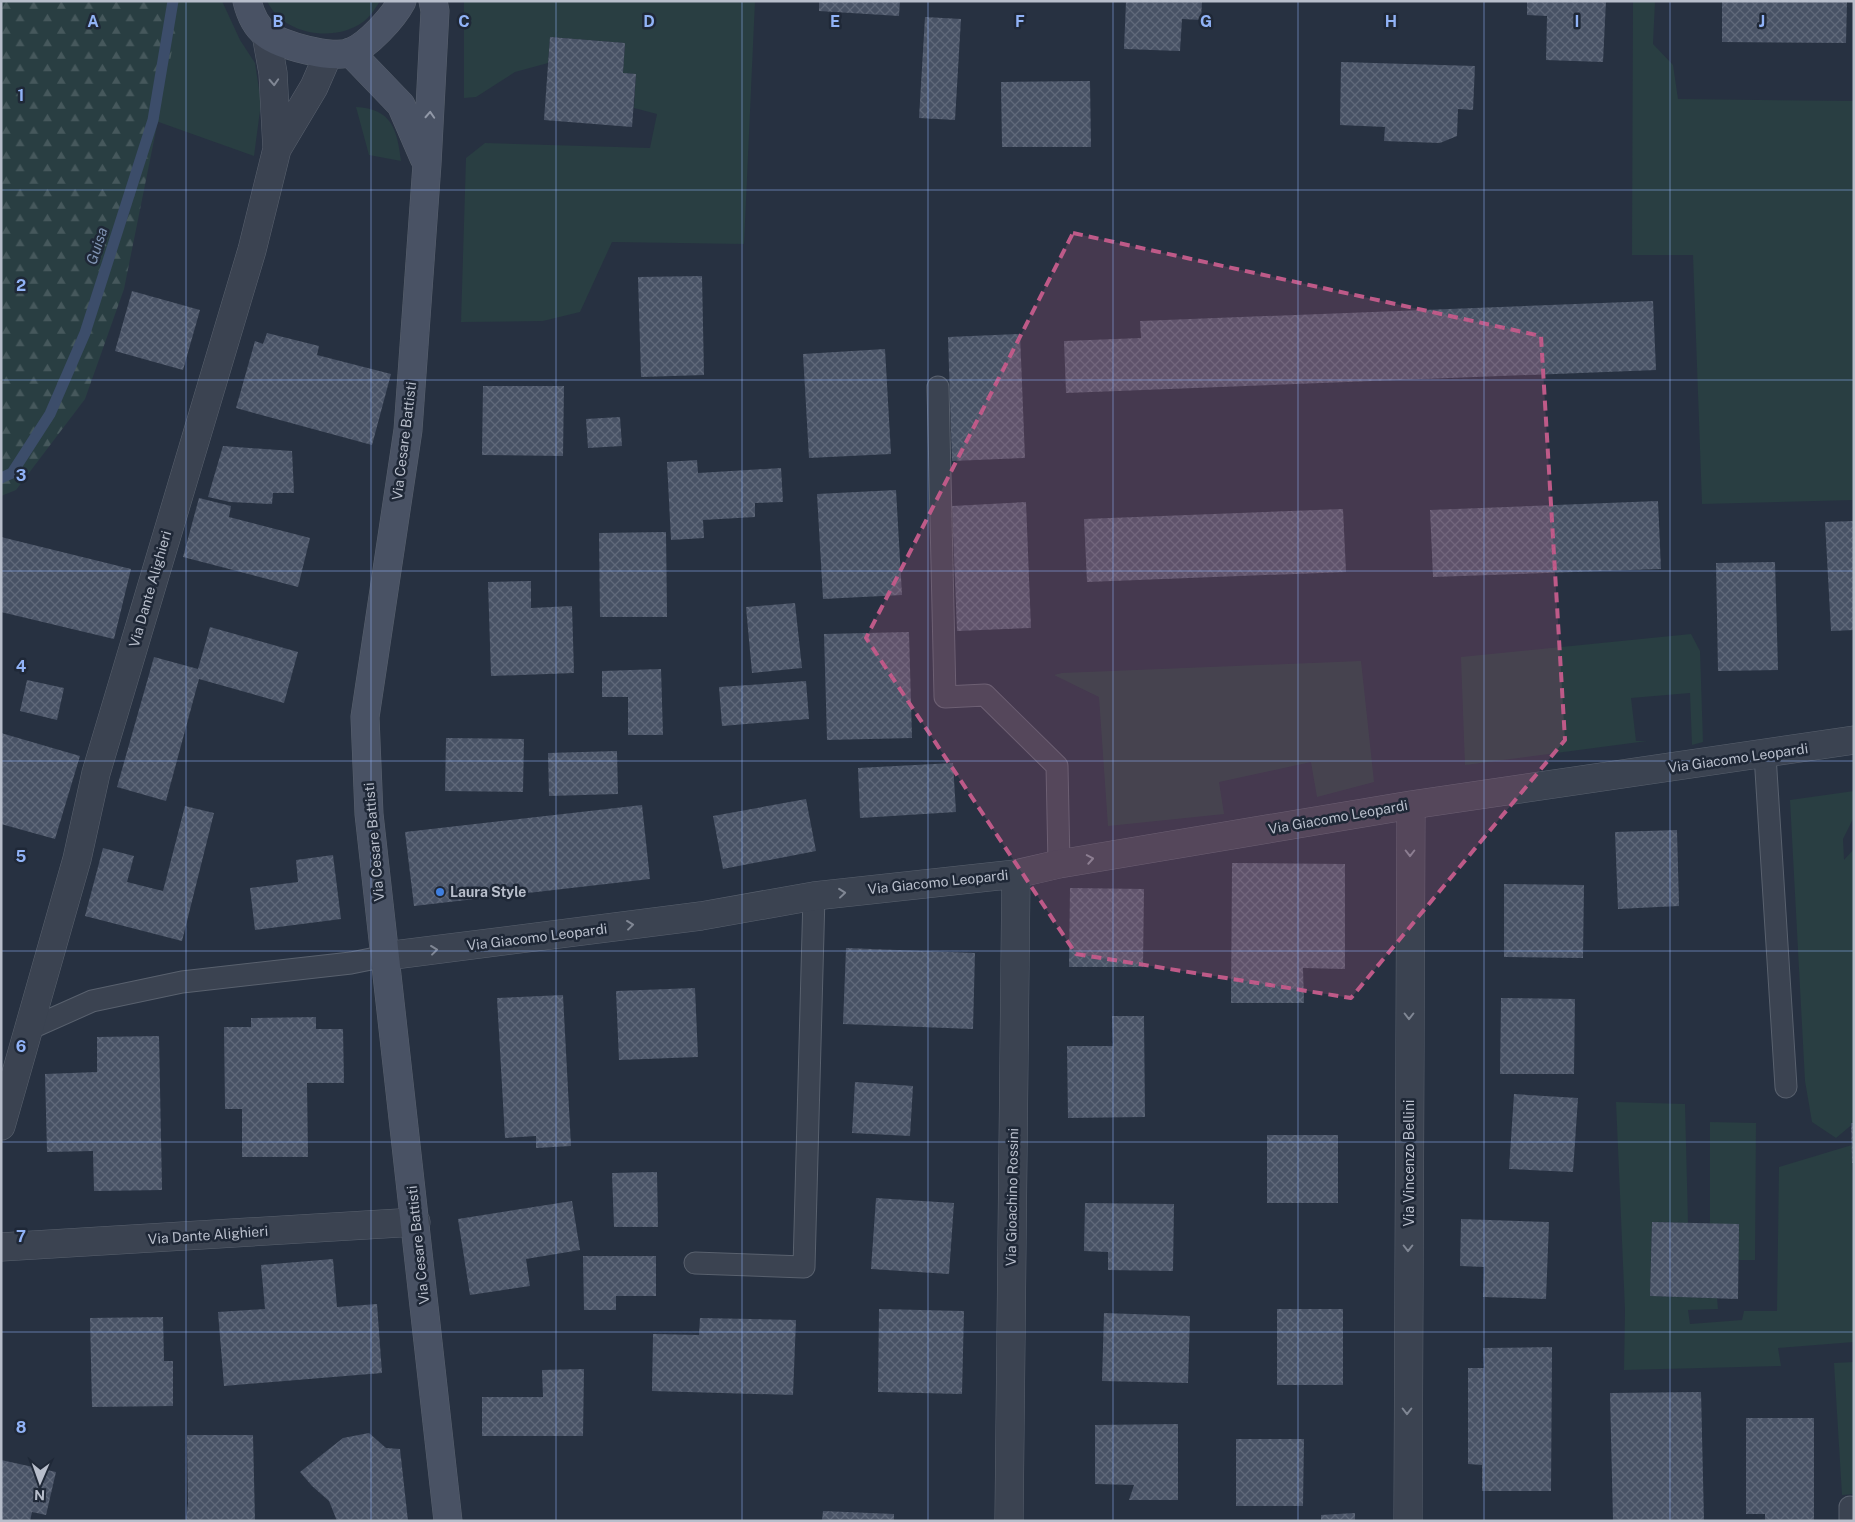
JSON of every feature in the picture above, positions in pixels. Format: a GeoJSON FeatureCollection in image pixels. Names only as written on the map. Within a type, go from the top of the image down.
{"type":"FeatureCollection","features":[{"type":"Feature","properties":{"kind":"street"},"geometry":{"type":"LineString","coordinates":[[247,1],[251,16],[266,34],[315,53],[339,54],[374,35],[398,9],[402,1]]}},
{"type":"Feature","properties":{"kind":"street","name":"Via Cesare Battisti"},"geometry":{"type":"LineString","coordinates":[[433,1],[435,11],[427,164],[408,430],[365,717],[369,814],[448,1521]]}},
{"type":"Feature","properties":{"kind":"street","name":"Via Dante Alighieri"},"geometry":{"type":"LineString","coordinates":[[1,1126],[14,1032],[77,859],[96,773],[252,250],[277,149],[273,73],[266,34]]}},
{"type":"Feature","properties":{"kind":"street","name":"Via Dante Alighieri"},"geometry":{"type":"LineString","coordinates":[[277,149],[314,87],[339,54]]}},
{"type":"Feature","properties":{"kind":"street","name":"Via Cesare Battisti"},"geometry":{"type":"LineString","coordinates":[[339,54],[402,105],[427,164]]}},
{"type":"Feature","properties":{"kind":"street","name":"Via Giacomo Leopardi"},"geometry":{"type":"LineString","coordinates":[[386,956],[701,916],[814,896],[1016,874],[1060,864],[1411,805],[1854,740]]}},
{"type":"Feature","properties":{"kind":"street","name":"Via Vincenzo Bellini"},"geometry":{"type":"LineString","coordinates":[[1408,1521],[1411,805]]}},
{"type":"Feature","properties":{"kind":"street","name":"Via Gioachino Rossini"},"geometry":{"type":"LineString","coordinates":[[1009,1521],[1016,874]]}},
{"type":"Feature","properties":{"kind":"street","name":"Via Dante Alighieri"},"geometry":{"type":"LineString","coordinates":[[1,1248],[416,1222]]}},
{"type":"Feature","properties":{"kind":"lane"},"geometry":{"type":"LineString","coordinates":[[938,387],[946,697],[985,695],[1057,766],[1060,864]]}},
{"type":"Feature","properties":{"kind":"lane"},"geometry":{"type":"LineString","coordinates":[[1765,754],[1786,1087]]}},
{"type":"Feature","properties":{"kind":"lane"},"geometry":{"type":"LineString","coordinates":[[696,1263],[804,1267],[814,896]]}},
{"type":"Feature","properties":{"kind":"lane","name":"Via Giacomo Leopardi"},"geometry":{"type":"LineString","coordinates":[[14,1032],[92,1001],[182,982],[351,963],[386,956]]}},
{"type":"Feature","properties":{"kind":"highlighted area"},"geometry":{"type":"Polygon","coordinates":[[[1073,233],[1541,336],[1565,740],[1351,998],[1076,954],[866,638],[1073,233]]]}},
{"type":"Feature","properties":{"kind":"green space"},"geometry":{"type":"Polygon","coordinates":[[[1,1],[182,1],[124,289],[85,399],[16,490],[1,496],[1,1]]]}},
{"type":"Feature","properties":{"kind":"green space"},"geometry":{"type":"Polygon","coordinates":[[[177,1],[222,1],[240,40],[255,63],[261,103],[254,156],[153,120],[177,1]]]}},
{"type":"Feature","properties":{"kind":"green space"},"geometry":{"type":"Polygon","coordinates":[[[267,1],[380,1],[363,22],[351,29],[324,34],[297,28],[285,22],[275,13],[267,1]]]}},
{"type":"Feature","properties":{"kind":"green space"},"geometry":{"type":"Polygon","coordinates":[[[464,1],[755,1],[744,244],[612,242],[580,312],[543,321],[461,322],[466,158],[485,143],[650,148],[657,114],[634,108],[636,74],[623,73],[625,43],[550,37],[548,63],[515,72],[476,97],[464,98],[464,1]]]}},
{"type":"Feature","properties":{"kind":"green space"},"geometry":{"type":"Polygon","coordinates":[[[1633,1],[1655,1],[1653,44],[1673,65],[1678,99],[1854,101],[1854,500],[1702,504],[1693,255],[1632,255],[1633,1]]]}},
{"type":"Feature","properties":{"kind":"green space"},"geometry":{"type":"Polygon","coordinates":[[[356,107],[378,112],[391,123],[397,139],[401,161],[369,155],[356,107]]]}},
{"type":"Feature","properties":{"kind":"green space"},"geometry":{"type":"Polygon","coordinates":[[[1691,634],[1700,651],[1703,742],[1692,745],[1690,693],[1631,698],[1636,741],[1647,741],[1465,765],[1461,657],[1691,634]]]}},
{"type":"Feature","properties":{"kind":"green space"},"geometry":{"type":"Polygon","coordinates":[[[1361,661],[1374,782],[1317,797],[1311,762],[1219,782],[1224,814],[1108,826],[1099,697],[1054,675],[1062,673],[1361,661]]]}},
{"type":"Feature","properties":{"kind":"green space"},"geometry":{"type":"Polygon","coordinates":[[[1854,791],[1854,817],[1843,839],[1844,860],[1853,850],[1854,1123],[1836,1138],[1812,1122],[1805,1081],[1790,800],[1854,791]]]}},
{"type":"Feature","properties":{"kind":"green space"},"geometry":{"type":"Polygon","coordinates":[[[1616,1102],[1685,1104],[1688,1223],[1652,1222],[1650,1296],[1717,1298],[1718,1309],[1688,1310],[1690,1324],[1742,1320],[1744,1311],[1777,1311],[1779,1167],[1852,1145],[1854,1342],[1778,1348],[1781,1366],[1624,1370],[1625,1310],[1616,1102]]]}},
{"type":"Feature","properties":{"kind":"green space"},"geometry":{"type":"Polygon","coordinates":[[[1710,1122],[1756,1123],[1755,1260],[1738,1260],[1739,1224],[1710,1224],[1710,1122]]]}},
{"type":"Feature","properties":{"kind":"green space"},"geometry":{"type":"Polygon","coordinates":[[[1854,1362],[1854,1494],[1842,1495],[1834,1363],[1854,1362]]]}},
{"type":"Feature","properties":{"kind":"building"},"geometry":{"type":"Polygon","coordinates":[[[819,1],[900,1],[899,16],[819,11],[819,1]]]}},
{"type":"Feature","properties":{"kind":"building"},"geometry":{"type":"Polygon","coordinates":[[[1126,1],[1202,1],[1201,20],[1182,19],[1180,51],[1124,49],[1126,1]]]}},
{"type":"Feature","properties":{"kind":"building"},"geometry":{"type":"Polygon","coordinates":[[[1527,1],[1606,1],[1603,62],[1546,60],[1547,16],[1527,15],[1527,1]]]}},
{"type":"Feature","properties":{"kind":"building"},"geometry":{"type":"Polygon","coordinates":[[[1722,1],[1847,1],[1846,43],[1722,42],[1722,1]]]}},
{"type":"Feature","properties":{"kind":"building"},"geometry":{"type":"Polygon","coordinates":[[[925,17],[961,19],[955,120],[919,118],[925,17]]]}},
{"type":"Feature","properties":{"kind":"building"},"geometry":{"type":"Polygon","coordinates":[[[550,37],[625,43],[623,73],[636,74],[632,127],[544,120],[550,37]]]}},
{"type":"Feature","properties":{"kind":"building"},"geometry":{"type":"Polygon","coordinates":[[[1341,62],[1475,66],[1473,110],[1458,109],[1457,136],[1440,143],[1384,141],[1385,127],[1340,125],[1341,62]]]}},
{"type":"Feature","properties":{"kind":"building"},"geometry":{"type":"Polygon","coordinates":[[[1090,81],[1091,147],[1002,147],[1001,82],[1090,81]]]}},
{"type":"Feature","properties":{"kind":"building"},"geometry":{"type":"Polygon","coordinates":[[[702,276],[704,375],[641,377],[638,277],[702,276]]]}},
{"type":"Feature","properties":{"kind":"building"},"geometry":{"type":"Polygon","coordinates":[[[132,291],[200,310],[183,370],[115,351],[132,291]]]}},
{"type":"Feature","properties":{"kind":"building"},"geometry":{"type":"Polygon","coordinates":[[[1653,301],[1656,370],[1066,393],[1064,341],[1141,338],[1140,321],[1653,301]]]}},
{"type":"Feature","properties":{"kind":"building"},"geometry":{"type":"Polygon","coordinates":[[[267,333],[319,346],[317,355],[391,374],[372,445],[236,408],[255,341],[263,344],[267,333]]]}},
{"type":"Feature","properties":{"kind":"building"},"geometry":{"type":"Polygon","coordinates":[[[1020,334],[1025,458],[952,461],[948,337],[1020,334]]]}},
{"type":"Feature","properties":{"kind":"building"},"geometry":{"type":"Polygon","coordinates":[[[885,349],[891,454],[809,458],[803,354],[885,349]]]}},
{"type":"Feature","properties":{"kind":"building"},"geometry":{"type":"Polygon","coordinates":[[[483,386],[564,386],[563,456],[482,455],[483,386]]]}},
{"type":"Feature","properties":{"kind":"building"},"geometry":{"type":"Polygon","coordinates":[[[620,417],[622,446],[588,448],[586,419],[620,417]]]}},
{"type":"Feature","properties":{"kind":"building"},"geometry":{"type":"Polygon","coordinates":[[[223,446],[292,451],[294,493],[273,493],[272,504],[230,502],[208,497],[223,446]]]}},
{"type":"Feature","properties":{"kind":"building"},"geometry":{"type":"Polygon","coordinates":[[[697,460],[698,473],[781,468],[783,502],[755,503],[755,517],[703,520],[704,538],[671,540],[667,462],[697,460]]]}},
{"type":"Feature","properties":{"kind":"building"},"geometry":{"type":"Polygon","coordinates":[[[896,490],[902,595],[823,599],[817,494],[896,490]]]}},
{"type":"Feature","properties":{"kind":"building"},"geometry":{"type":"Polygon","coordinates":[[[199,498],[231,506],[229,517],[310,538],[298,587],[183,557],[199,498]]]}},
{"type":"Feature","properties":{"kind":"building"},"geometry":{"type":"Polygon","coordinates":[[[1658,501],[1661,569],[1433,577],[1430,510],[1658,501]]]}},
{"type":"Feature","properties":{"kind":"building"},"geometry":{"type":"Polygon","coordinates":[[[1026,502],[1031,628],[957,631],[952,506],[1026,502]]]}},
{"type":"Feature","properties":{"kind":"building"},"geometry":{"type":"Polygon","coordinates":[[[1343,509],[1346,572],[1087,582],[1084,519],[1343,509]]]}},
{"type":"Feature","properties":{"kind":"building"},"geometry":{"type":"Polygon","coordinates":[[[1854,521],[1854,630],[1831,631],[1825,522],[1854,521]]]}},
{"type":"Feature","properties":{"kind":"building"},"geometry":{"type":"Polygon","coordinates":[[[666,532],[667,617],[600,617],[599,533],[666,532]]]}},
{"type":"Feature","properties":{"kind":"building"},"geometry":{"type":"Polygon","coordinates":[[[1,537],[131,569],[114,639],[1,612],[1,537]]]}},
{"type":"Feature","properties":{"kind":"building"},"geometry":{"type":"Polygon","coordinates":[[[1775,562],[1778,670],[1718,671],[1716,563],[1775,562]]]}},
{"type":"Feature","properties":{"kind":"building"},"geometry":{"type":"Polygon","coordinates":[[[531,581],[531,608],[572,606],[574,673],[491,676],[488,582],[531,581]]]}},
{"type":"Feature","properties":{"kind":"building"},"geometry":{"type":"Polygon","coordinates":[[[795,603],[802,668],[752,673],[746,607],[795,603]]]}},
{"type":"Feature","properties":{"kind":"building"},"geometry":{"type":"Polygon","coordinates":[[[210,627],[298,652],[284,703],[199,679],[166,801],[117,787],[154,657],[198,669],[210,627]]]}},
{"type":"Feature","properties":{"kind":"building"},"geometry":{"type":"Polygon","coordinates":[[[909,632],[912,738],[827,740],[824,634],[909,632]]]}},
{"type":"Feature","properties":{"kind":"building"},"geometry":{"type":"Polygon","coordinates":[[[661,669],[663,735],[628,735],[628,697],[602,697],[602,671],[661,669]]]}},
{"type":"Feature","properties":{"kind":"building"},"geometry":{"type":"Polygon","coordinates":[[[27,680],[64,688],[57,720],[20,711],[27,680]]]}},
{"type":"Feature","properties":{"kind":"building"},"geometry":{"type":"Polygon","coordinates":[[[806,681],[809,719],[722,726],[719,687],[806,681]]]}},
{"type":"Feature","properties":{"kind":"building"},"geometry":{"type":"Polygon","coordinates":[[[1,733],[80,756],[55,839],[1,824],[1,733]]]}},
{"type":"Feature","properties":{"kind":"building"},"geometry":{"type":"Polygon","coordinates":[[[446,738],[524,739],[523,792],[445,791],[446,738]]]}},
{"type":"Feature","properties":{"kind":"building"},"geometry":{"type":"Polygon","coordinates":[[[617,751],[618,794],[549,796],[548,753],[617,751]]]}},
{"type":"Feature","properties":{"kind":"building"},"geometry":{"type":"Polygon","coordinates":[[[953,763],[956,812],[860,818],[858,768],[953,763]]]}},
{"type":"Feature","properties":{"kind":"building"},"geometry":{"type":"Polygon","coordinates":[[[806,799],[816,851],[723,869],[713,816],[806,799]]]}},
{"type":"Feature","properties":{"kind":"building"},"geometry":{"type":"Polygon","coordinates":[[[642,805],[650,879],[414,906],[405,832],[642,805]]]}},
{"type":"Feature","properties":{"kind":"building"},"geometry":{"type":"Polygon","coordinates":[[[185,806],[214,813],[182,941],[85,916],[103,848],[134,856],[127,882],[163,891],[185,806]]]}},
{"type":"Feature","properties":{"kind":"building"},"geometry":{"type":"Polygon","coordinates":[[[1677,830],[1679,906],[1618,909],[1615,832],[1677,830]]]}},
{"type":"Feature","properties":{"kind":"building"},"geometry":{"type":"Polygon","coordinates":[[[333,855],[341,919],[255,930],[250,888],[298,882],[296,860],[333,855]]]}},
{"type":"Feature","properties":{"kind":"building"},"geometry":{"type":"Polygon","coordinates":[[[1232,863],[1345,864],[1345,969],[1303,968],[1304,1003],[1231,1003],[1232,863]]]}},
{"type":"Feature","properties":{"kind":"building"},"geometry":{"type":"Polygon","coordinates":[[[1504,884],[1584,885],[1583,958],[1504,957],[1504,884]]]}},
{"type":"Feature","properties":{"kind":"building"},"geometry":{"type":"Polygon","coordinates":[[[1070,888],[1144,889],[1143,967],[1069,967],[1070,888]]]}},
{"type":"Feature","properties":{"kind":"building"},"geometry":{"type":"Polygon","coordinates":[[[846,948],[975,953],[973,1029],[843,1024],[846,948]]]}},
{"type":"Feature","properties":{"kind":"building"},"geometry":{"type":"Polygon","coordinates":[[[695,988],[698,1057],[619,1060],[616,991],[695,988]]]}},
{"type":"Feature","properties":{"kind":"building"},"geometry":{"type":"Polygon","coordinates":[[[563,995],[571,1146],[536,1148],[536,1136],[505,1138],[497,998],[563,995]]]}},
{"type":"Feature","properties":{"kind":"building"},"geometry":{"type":"Polygon","coordinates":[[[1501,998],[1575,999],[1574,1074],[1500,1074],[1501,998]]]}},
{"type":"Feature","properties":{"kind":"building"},"geometry":{"type":"Polygon","coordinates":[[[1112,1016],[1144,1016],[1145,1117],[1068,1118],[1067,1046],[1113,1046],[1112,1016]]]}},
{"type":"Feature","properties":{"kind":"building"},"geometry":{"type":"Polygon","coordinates":[[[316,1017],[316,1029],[343,1029],[344,1083],[307,1083],[308,1157],[242,1157],[242,1109],[225,1109],[224,1027],[251,1027],[251,1018],[316,1017]]]}},
{"type":"Feature","properties":{"kind":"building"},"geometry":{"type":"Polygon","coordinates":[[[159,1036],[162,1190],[94,1191],[93,1151],[47,1152],[45,1074],[97,1072],[97,1037],[159,1036]]]}},
{"type":"Feature","properties":{"kind":"building"},"geometry":{"type":"Polygon","coordinates":[[[855,1082],[913,1086],[910,1136],[852,1133],[855,1082]]]}},
{"type":"Feature","properties":{"kind":"building"},"geometry":{"type":"Polygon","coordinates":[[[1514,1094],[1578,1098],[1573,1172],[1509,1169],[1514,1094]]]}},
{"type":"Feature","properties":{"kind":"building"},"geometry":{"type":"Polygon","coordinates":[[[1851,1123],[1854,1123],[1854,1163],[1852,1163],[1851,1123]]]}},
{"type":"Feature","properties":{"kind":"building"},"geometry":{"type":"Polygon","coordinates":[[[1267,1135],[1338,1135],[1338,1203],[1267,1203],[1267,1135]]]}},
{"type":"Feature","properties":{"kind":"building"},"geometry":{"type":"Polygon","coordinates":[[[657,1172],[658,1227],[614,1227],[612,1173],[657,1172]]]}},
{"type":"Feature","properties":{"kind":"building"},"geometry":{"type":"Polygon","coordinates":[[[876,1198],[954,1203],[949,1274],[871,1269],[876,1198]]]}},
{"type":"Feature","properties":{"kind":"building"},"geometry":{"type":"Polygon","coordinates":[[[572,1201],[580,1250],[526,1259],[530,1286],[470,1295],[458,1219],[572,1201]]]}},
{"type":"Feature","properties":{"kind":"building"},"geometry":{"type":"Polygon","coordinates":[[[1085,1203],[1174,1204],[1173,1271],[1108,1270],[1108,1252],[1084,1251],[1085,1203]]]}},
{"type":"Feature","properties":{"kind":"building"},"geometry":{"type":"Polygon","coordinates":[[[1461,1219],[1549,1222],[1546,1299],[1483,1297],[1484,1267],[1460,1266],[1461,1219]]]}},
{"type":"Feature","properties":{"kind":"building"},"geometry":{"type":"Polygon","coordinates":[[[1652,1222],[1739,1224],[1738,1299],[1650,1296],[1652,1222]]]}},
{"type":"Feature","properties":{"kind":"building"},"geometry":{"type":"Polygon","coordinates":[[[583,1256],[656,1256],[656,1296],[616,1296],[616,1310],[584,1310],[583,1256]]]}},
{"type":"Feature","properties":{"kind":"building"},"geometry":{"type":"Polygon","coordinates":[[[333,1259],[337,1307],[377,1304],[382,1373],[224,1386],[218,1312],[265,1309],[261,1265],[333,1259]]]}},
{"type":"Feature","properties":{"kind":"building"},"geometry":{"type":"Polygon","coordinates":[[[879,1309],[964,1311],[962,1394],[878,1392],[879,1309]]]}},
{"type":"Feature","properties":{"kind":"building"},"geometry":{"type":"Polygon","coordinates":[[[1277,1309],[1343,1309],[1343,1385],[1277,1385],[1277,1309]]]}},
{"type":"Feature","properties":{"kind":"building"},"geometry":{"type":"Polygon","coordinates":[[[1104,1313],[1190,1316],[1188,1383],[1102,1381],[1104,1313]]]}},
{"type":"Feature","properties":{"kind":"building"},"geometry":{"type":"Polygon","coordinates":[[[163,1317],[164,1361],[173,1361],[173,1406],[92,1407],[90,1318],[163,1317]]]}},
{"type":"Feature","properties":{"kind":"building"},"geometry":{"type":"Polygon","coordinates":[[[700,1318],[796,1320],[793,1395],[652,1391],[653,1334],[699,1335],[700,1318]]]}},
{"type":"Feature","properties":{"kind":"building"},"geometry":{"type":"Polygon","coordinates":[[[1552,1347],[1551,1491],[1482,1491],[1482,1465],[1468,1464],[1468,1368],[1484,1368],[1483,1348],[1552,1347]]]}},
{"type":"Feature","properties":{"kind":"building"},"geometry":{"type":"Polygon","coordinates":[[[584,1369],[583,1436],[482,1436],[482,1397],[543,1397],[542,1370],[584,1369]]]}},
{"type":"Feature","properties":{"kind":"building"},"geometry":{"type":"Polygon","coordinates":[[[1701,1392],[1704,1521],[1613,1521],[1610,1393],[1701,1392]]]}},
{"type":"Feature","properties":{"kind":"building"},"geometry":{"type":"Polygon","coordinates":[[[1746,1418],[1814,1418],[1814,1521],[1765,1521],[1765,1514],[1746,1514],[1746,1418]]]}},
{"type":"Feature","properties":{"kind":"building"},"geometry":{"type":"Polygon","coordinates":[[[1178,1424],[1178,1500],[1129,1500],[1134,1485],[1095,1484],[1095,1425],[1178,1424]]]}},
{"type":"Feature","properties":{"kind":"building"},"geometry":{"type":"Polygon","coordinates":[[[369,1433],[386,1448],[400,1449],[408,1521],[337,1521],[329,1501],[300,1472],[343,1438],[369,1433]]]}},
{"type":"Feature","properties":{"kind":"building"},"geometry":{"type":"Polygon","coordinates":[[[187,1435],[253,1435],[255,1521],[186,1520],[188,1504],[187,1435]]]}},
{"type":"Feature","properties":{"kind":"building"},"geometry":{"type":"Polygon","coordinates":[[[1236,1439],[1304,1439],[1303,1506],[1236,1506],[1236,1439]]]}},
{"type":"Feature","properties":{"kind":"building"},"geometry":{"type":"Polygon","coordinates":[[[1,1460],[56,1472],[46,1515],[32,1512],[30,1521],[1,1521],[1,1460]]]}},
{"type":"Feature","properties":{"kind":"building"},"geometry":{"type":"Polygon","coordinates":[[[823,1511],[894,1514],[894,1521],[822,1521],[823,1511]]]}},
{"type":"Feature","properties":{"kind":"building"},"geometry":{"type":"Polygon","coordinates":[[[1355,1513],[1355,1521],[1321,1521],[1321,1515],[1355,1513]]]}},
{"type":"Feature","properties":{"kind":"waterway","name":"Guisa"},"geometry":{"type":"LineString","coordinates":[[1,478],[12,473],[50,414],[85,333],[153,120],[173,1]]}},
{"type":"Feature","properties":{"kind":"place","name":"Laura Style"},"geometry":{"type":"Point","coordinates":[440,892]}}]}
